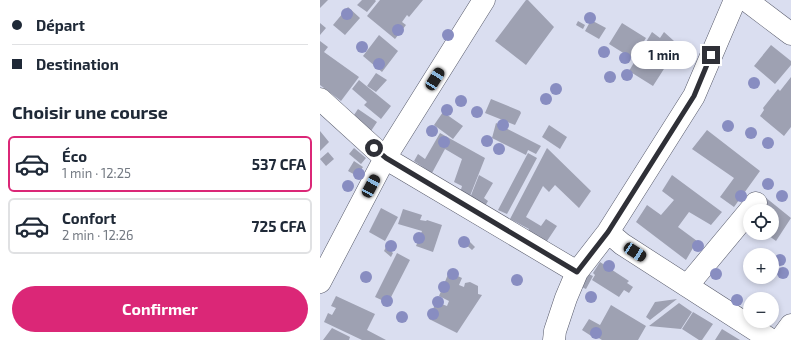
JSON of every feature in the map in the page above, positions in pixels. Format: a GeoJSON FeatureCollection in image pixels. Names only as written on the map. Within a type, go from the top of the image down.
{"type":"FeatureCollection","features":[{"type":"Feature","properties":{"kind":"street"},"geometry":{"type":"LineString","coordinates":[[320,282],[386,158],[484,0]]}},
{"type":"Feature","properties":{"kind":"street"},"geometry":{"type":"LineString","coordinates":[[554,340],[555,331],[577,272],[608,232],[694,96],[735,0]]}},
{"type":"Feature","properties":{"kind":"street"},"geometry":{"type":"LineString","coordinates":[[746,0],[791,34]]}},
{"type":"Feature","properties":{"kind":"street"},"geometry":{"type":"LineString","coordinates":[[320,99],[386,158],[577,272]]}},
{"type":"Feature","properties":{"kind":"street"},"geometry":{"type":"LineString","coordinates":[[687,286],[756,203]]}},
{"type":"Feature","properties":{"kind":"street"},"geometry":{"type":"LineString","coordinates":[[608,232],[622,244],[771,340]]}},
{"type":"Feature","properties":{"kind":"street"},"geometry":{"type":"LineString","coordinates":[[780,340],[791,325]]}},
{"type":"Feature","properties":{"kind":"building"},"geometry":{"type":"Polygon","coordinates":[[[320,0],[328,0],[320,8],[320,0]]]}},
{"type":"Feature","properties":{"kind":"building"},"geometry":{"type":"Polygon","coordinates":[[[362,0],[376,1],[367,12],[357,5],[362,0]]]}},
{"type":"Feature","properties":{"kind":"building"},"geometry":{"type":"Polygon","coordinates":[[[380,0],[423,0],[409,17],[407,15],[402,22],[406,25],[395,39],[367,16],[380,0]]]}},
{"type":"Feature","properties":{"kind":"building"},"geometry":{"type":"Polygon","coordinates":[[[526,0],[528,0],[554,27],[526,65],[495,41],[526,0]]]}},
{"type":"Feature","properties":{"kind":"building"},"geometry":{"type":"Polygon","coordinates":[[[348,7],[360,18],[345,35],[333,25],[348,7]]]}},
{"type":"Feature","properties":{"kind":"building"},"geometry":{"type":"Polygon","coordinates":[[[591,20],[606,28],[599,39],[585,31],[591,20]]]}},
{"type":"Feature","properties":{"kind":"building"},"geometry":{"type":"Polygon","coordinates":[[[578,21],[585,25],[583,29],[576,25],[578,21]]]}},
{"type":"Feature","properties":{"kind":"building"},"geometry":{"type":"Polygon","coordinates":[[[320,23],[326,28],[320,35],[320,23]]]}},
{"type":"Feature","properties":{"kind":"building"},"geometry":{"type":"Polygon","coordinates":[[[622,23],[646,38],[633,59],[609,44],[622,23]]]}},
{"type":"Feature","properties":{"kind":"building"},"geometry":{"type":"Polygon","coordinates":[[[652,32],[660,38],[664,32],[674,41],[672,43],[678,47],[653,86],[629,71],[652,32]]]}},
{"type":"Feature","properties":{"kind":"building"},"geometry":{"type":"Polygon","coordinates":[[[379,35],[398,51],[382,72],[363,56],[379,35]]]}},
{"type":"Feature","properties":{"kind":"building"},"geometry":{"type":"Polygon","coordinates":[[[320,41],[328,47],[324,52],[359,77],[341,101],[320,85],[320,41]]]}},
{"type":"Feature","properties":{"kind":"building"},"geometry":{"type":"Polygon","coordinates":[[[771,45],[791,61],[791,65],[775,84],[754,66],[771,45]]]}},
{"type":"Feature","properties":{"kind":"building"},"geometry":{"type":"Polygon","coordinates":[[[376,73],[387,80],[376,92],[367,86],[376,73]]]}},
{"type":"Feature","properties":{"kind":"building"},"geometry":{"type":"Polygon","coordinates":[[[791,77],[791,127],[784,136],[760,116],[764,110],[763,108],[778,89],[780,91],[791,77]]]}},
{"type":"Feature","properties":{"kind":"building"},"geometry":{"type":"Polygon","coordinates":[[[359,80],[391,106],[381,119],[364,105],[367,102],[352,89],[359,80]]]}},
{"type":"Feature","properties":{"kind":"building"},"geometry":{"type":"Polygon","coordinates":[[[491,99],[520,111],[521,113],[515,125],[485,113],[491,99]]]}},
{"type":"Feature","properties":{"kind":"building"},"geometry":{"type":"Polygon","coordinates":[[[358,109],[377,122],[371,131],[352,118],[358,109]]]}},
{"type":"Feature","properties":{"kind":"building"},"geometry":{"type":"Polygon","coordinates":[[[443,112],[463,126],[453,139],[434,125],[443,112]]]}},
{"type":"Feature","properties":{"kind":"building"},"geometry":{"type":"Polygon","coordinates":[[[496,123],[541,146],[536,154],[528,150],[526,155],[492,138],[496,123]]]}},
{"type":"Feature","properties":{"kind":"building"},"geometry":{"type":"Polygon","coordinates":[[[549,125],[567,137],[560,149],[542,137],[549,125]]]}},
{"type":"Feature","properties":{"kind":"building"},"geometry":{"type":"Polygon","coordinates":[[[707,130],[760,171],[734,207],[720,197],[734,178],[692,149],[707,130]]]}},
{"type":"Feature","properties":{"kind":"building"},"geometry":{"type":"Polygon","coordinates":[[[320,131],[329,142],[320,151],[320,131]]]}},
{"type":"Feature","properties":{"kind":"building"},"geometry":{"type":"Polygon","coordinates":[[[440,133],[485,158],[470,196],[460,193],[462,186],[454,182],[462,159],[445,149],[432,173],[414,161],[418,154],[425,159],[440,133]]]}},
{"type":"Feature","properties":{"kind":"building"},"geometry":{"type":"Polygon","coordinates":[[[354,148],[366,158],[361,164],[349,154],[354,148]]]}},
{"type":"Feature","properties":{"kind":"building"},"geometry":{"type":"Polygon","coordinates":[[[547,148],[591,191],[579,208],[555,185],[549,192],[543,186],[526,217],[541,226],[546,219],[557,226],[545,244],[526,235],[529,229],[510,219],[547,148]]]}},
{"type":"Feature","properties":{"kind":"building"},"geometry":{"type":"Polygon","coordinates":[[[328,152],[334,159],[326,166],[320,159],[328,152]]]}},
{"type":"Feature","properties":{"kind":"building"},"geometry":{"type":"Polygon","coordinates":[[[528,153],[537,158],[507,214],[498,210],[528,153]]]}},
{"type":"Feature","properties":{"kind":"building"},"geometry":{"type":"Polygon","coordinates":[[[354,161],[363,167],[357,176],[348,171],[354,161]]]}},
{"type":"Feature","properties":{"kind":"building"},"geometry":{"type":"Polygon","coordinates":[[[479,175],[493,183],[484,198],[488,201],[484,208],[470,198],[479,175]]]}},
{"type":"Feature","properties":{"kind":"building"},"geometry":{"type":"Polygon","coordinates":[[[672,175],[722,212],[711,225],[689,212],[678,227],[697,241],[686,260],[636,222],[647,205],[661,215],[674,200],[662,191],[672,175]]]}},
{"type":"Feature","properties":{"kind":"building"},"geometry":{"type":"Polygon","coordinates":[[[765,197],[774,204],[760,204],[765,197]]]}},
{"type":"Feature","properties":{"kind":"building"},"geometry":{"type":"Polygon","coordinates":[[[381,208],[398,217],[385,241],[369,232],[381,208]]]}},
{"type":"Feature","properties":{"kind":"building"},"geometry":{"type":"Polygon","coordinates":[[[779,208],[791,218],[779,236],[779,208]]]}},
{"type":"Feature","properties":{"kind":"building"},"geometry":{"type":"Polygon","coordinates":[[[403,209],[422,215],[420,220],[427,220],[442,225],[433,252],[416,246],[422,231],[398,224],[403,209]]]}},
{"type":"Feature","properties":{"kind":"building"},"geometry":{"type":"Polygon","coordinates":[[[467,239],[475,247],[472,250],[464,243],[467,239]]]}},
{"type":"Feature","properties":{"kind":"building"},"geometry":{"type":"Polygon","coordinates":[[[386,247],[393,253],[391,257],[384,251],[386,247]]]}},
{"type":"Feature","properties":{"kind":"building"},"geometry":{"type":"Polygon","coordinates":[[[397,253],[410,260],[388,303],[375,297],[397,253]]]}},
{"type":"Feature","properties":{"kind":"building"},"geometry":{"type":"Polygon","coordinates":[[[600,262],[629,281],[627,283],[633,287],[629,293],[624,290],[619,297],[592,280],[595,275],[593,273],[600,262]]]}},
{"type":"Feature","properties":{"kind":"building"},"geometry":{"type":"Polygon","coordinates":[[[582,271],[593,276],[586,289],[577,285],[582,271]]]}},
{"type":"Feature","properties":{"kind":"building"},"geometry":{"type":"Polygon","coordinates":[[[449,272],[462,278],[459,285],[464,287],[465,283],[470,282],[478,286],[478,294],[482,295],[457,333],[429,319],[436,302],[447,306],[449,301],[439,296],[449,272]]]}},
{"type":"Feature","properties":{"kind":"building"},"geometry":{"type":"Polygon","coordinates":[[[336,296],[375,314],[367,330],[386,340],[362,340],[324,322],[328,313],[332,315],[336,308],[331,306],[336,296]]]}},
{"type":"Feature","properties":{"kind":"building"},"geometry":{"type":"Polygon","coordinates":[[[677,299],[650,320],[646,317],[655,302],[677,299]]]}},
{"type":"Feature","properties":{"kind":"building"},"geometry":{"type":"Polygon","coordinates":[[[679,303],[692,312],[681,329],[649,326],[679,303]]]}},
{"type":"Feature","properties":{"kind":"building"},"geometry":{"type":"Polygon","coordinates":[[[611,305],[646,326],[638,340],[602,340],[597,337],[596,339],[582,330],[589,319],[600,325],[611,305]]]}},
{"type":"Feature","properties":{"kind":"building"},"geometry":{"type":"Polygon","coordinates":[[[693,312],[713,324],[702,340],[699,340],[682,329],[693,312]]]}},
{"type":"Feature","properties":{"kind":"building"},"geometry":{"type":"Polygon","coordinates":[[[332,328],[350,337],[349,340],[323,340],[332,328]]]}},
{"type":"Feature","properties":{"kind":"building"},"geometry":{"type":"Polygon","coordinates":[[[722,329],[740,340],[715,340],[722,329]]]}},
{"type":"Feature","properties":{"kind":"route"},"geometry":{"type":"LineString","coordinates":[[374,148],[386,158],[577,272],[608,232],[694,96],[711,55]]}}]}
